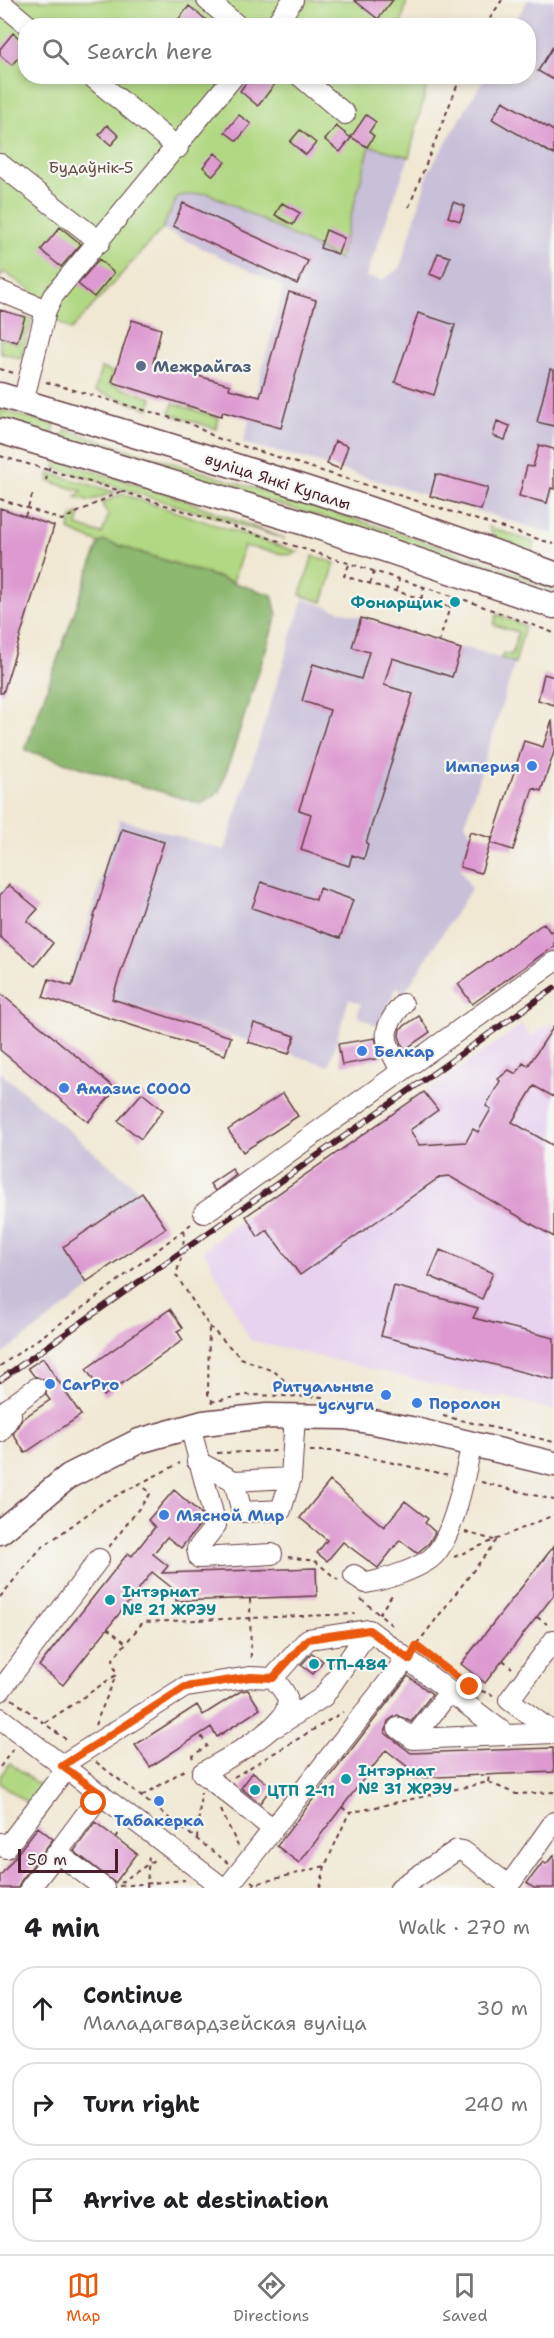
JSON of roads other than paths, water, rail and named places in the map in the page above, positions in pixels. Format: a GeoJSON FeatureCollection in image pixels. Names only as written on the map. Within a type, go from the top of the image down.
{"type":"FeatureCollection","features":[{"type":"Feature","properties":{"kind":"main road","name":"вуліца Янкі Купалы"},"geometry":{"type":"LineString","coordinates":[[0,395],[180,449],[479,546],[554,573]]}},
{"type":"Feature","properties":{"kind":"main road","name":"вуліца Янкі Купалы"},"geometry":{"type":"LineString","coordinates":[[0,431],[333,532],[554,606]]}},
{"type":"Feature","properties":{"kind":"main road"},"geometry":{"type":"LineString","coordinates":[[0,1532],[69,1476],[139,1441],[190,1426],[267,1416],[298,1406],[472,1443],[554,1464]]}},
{"type":"Feature","properties":{"kind":"street"},"geometry":{"type":"LineString","coordinates":[[207,0],[228,18]]}},
{"type":"Feature","properties":{"kind":"street"},"geometry":{"type":"LineString","coordinates":[[280,18],[293,0]]}},
{"type":"Feature","properties":{"kind":"street"},"geometry":{"type":"LineString","coordinates":[[0,2],[19,18]]}},
{"type":"Feature","properties":{"kind":"street"},"geometry":{"type":"LineString","coordinates":[[101,84],[178,148]]}},
{"type":"Feature","properties":{"kind":"street"},"geometry":{"type":"LineString","coordinates":[[23,402],[46,310],[53,296],[178,148],[228,84]]}},
{"type":"Feature","properties":{"kind":"street"},"geometry":{"type":"LineString","coordinates":[[309,84],[345,114]]}},
{"type":"Feature","properties":{"kind":"street"},"geometry":{"type":"LineString","coordinates":[[0,164],[100,242]]}},
{"type":"Feature","properties":{"kind":"street"},"geometry":{"type":"LineString","coordinates":[[0,291],[46,310]]}},
{"type":"Feature","properties":{"kind":"street"},"geometry":{"type":"LineString","coordinates":[[204,1213],[554,962]]}},
{"type":"Feature","properties":{"kind":"street"},"geometry":{"type":"LineString","coordinates":[[401,1071],[388,1046],[385,1032],[390,1019],[403,1004]]}},
{"type":"Feature","properties":{"kind":"street"},"geometry":{"type":"LineString","coordinates":[[3,1418],[36,1388]]}},
{"type":"Feature","properties":{"kind":"street"},"geometry":{"type":"LineString","coordinates":[[234,1481],[242,1512],[281,1510],[291,1478],[298,1406]]}},
{"type":"Feature","properties":{"kind":"street"},"geometry":{"type":"LineString","coordinates":[[190,1426],[197,1461],[216,1525],[197,1549],[199,1558],[273,1554]]}},
{"type":"Feature","properties":{"kind":"street"},"geometry":{"type":"LineString","coordinates":[[348,1579],[366,1583],[383,1581],[431,1558],[450,1529],[472,1443]]}},
{"type":"Feature","properties":{"kind":"street"},"geometry":{"type":"LineString","coordinates":[[197,1461],[234,1481],[291,1478]]}},
{"type":"Feature","properties":{"kind":"street"},"geometry":{"type":"LineString","coordinates":[[0,1690],[99,1559]]}},
{"type":"Feature","properties":{"kind":"street"},"geometry":{"type":"LineString","coordinates":[[372,1619],[408,1659],[507,1735]]}},
{"type":"Feature","properties":{"kind":"street"},"geometry":{"type":"LineString","coordinates":[[273,1678],[308,1639],[372,1619]]}},
{"type":"Feature","properties":{"kind":"street"},"geometry":{"type":"LineString","coordinates":[[273,1828],[199,1768],[278,1725],[322,1697],[372,1619]]}},
{"type":"Feature","properties":{"kind":"street"},"geometry":{"type":"LineString","coordinates":[[552,1633],[516,1680],[509,1701],[554,1733]]}},
{"type":"Feature","properties":{"kind":"street"},"geometry":{"type":"LineString","coordinates":[[0,1718],[225,1888],[248,1878],[273,1828],[408,1659]]}},
{"type":"Feature","properties":{"kind":"street"},"geometry":{"type":"LineString","coordinates":[[0,1843],[6,1848],[64,1767],[83,1752],[185,1687],[251,1677],[273,1678]]}},
{"type":"Feature","properties":{"kind":"street"},"geometry":{"type":"LineString","coordinates":[[273,1678],[287,1697],[286,1712],[278,1725]]}},
{"type":"Feature","properties":{"kind":"street"},"geometry":{"type":"LineString","coordinates":[[450,1691],[406,1734],[554,1733]]}},
{"type":"Feature","properties":{"kind":"street"},"geometry":{"type":"LineString","coordinates":[[30,1888],[101,1794]]}},
{"type":"Feature","properties":{"kind":"street"},"geometry":{"type":"LineString","coordinates":[[400,1888],[457,1850],[463,1851],[507,1886],[554,1822]]}},
{"type":"Feature","properties":{"kind":"street"},"geometry":{"type":"LineString","coordinates":[[57,1853],[111,1887]]}},
{"type":"Feature","properties":{"kind":"railway"},"geometry":{"type":"LineString","coordinates":[[0,1380],[554,988]]}},
{"type":"Feature","properties":{"kind":"place","name":"Межрайгаз"},"geometry":{"type":"Point","coordinates":[141,366]}},
{"type":"Feature","properties":{"kind":"place","name":"Фонарщик"},"geometry":{"type":"Point","coordinates":[455,602]}},
{"type":"Feature","properties":{"kind":"place","name":"Империя"},"geometry":{"type":"Point","coordinates":[532,766]}},
{"type":"Feature","properties":{"kind":"place","name":"Белкар"},"geometry":{"type":"Point","coordinates":[362,1051]}},
{"type":"Feature","properties":{"kind":"place","name":"Амазис СООО"},"geometry":{"type":"Point","coordinates":[64,1088]}},
{"type":"Feature","properties":{"kind":"place","name":"CarPro"},"geometry":{"type":"Point","coordinates":[50,1384]}},
{"type":"Feature","properties":{"kind":"place","name":"Ритуальные услуги"},"geometry":{"type":"Point","coordinates":[386,1395]}},
{"type":"Feature","properties":{"kind":"place","name":"Поролон"},"geometry":{"type":"Point","coordinates":[417,1403]}},
{"type":"Feature","properties":{"kind":"place","name":"Мясной Мир"},"geometry":{"type":"Point","coordinates":[164,1515]}},
{"type":"Feature","properties":{"kind":"place","name":"Інтэрнат № 21 ЖРЭУ"},"geometry":{"type":"Point","coordinates":[110,1600]}},
{"type":"Feature","properties":{"kind":"place","name":"ТП-484"},"geometry":{"type":"Point","coordinates":[314,1664]}},
{"type":"Feature","properties":{"kind":"place","name":"Інтэрнат № 31 ЖРЭУ"},"geometry":{"type":"Point","coordinates":[346,1779]}},
{"type":"Feature","properties":{"kind":"place","name":"ЦТП 2-11"},"geometry":{"type":"Point","coordinates":[255,1790]}},
{"type":"Feature","properties":{"kind":"place","name":"Табакерка"},"geometry":{"type":"Point","coordinates":[159,1801]}},
{"type":"Feature","properties":{"kind":"park label","name":"Будаўнік-5"},"geometry":{"type":"Point","coordinates":[91,167]}}]}
